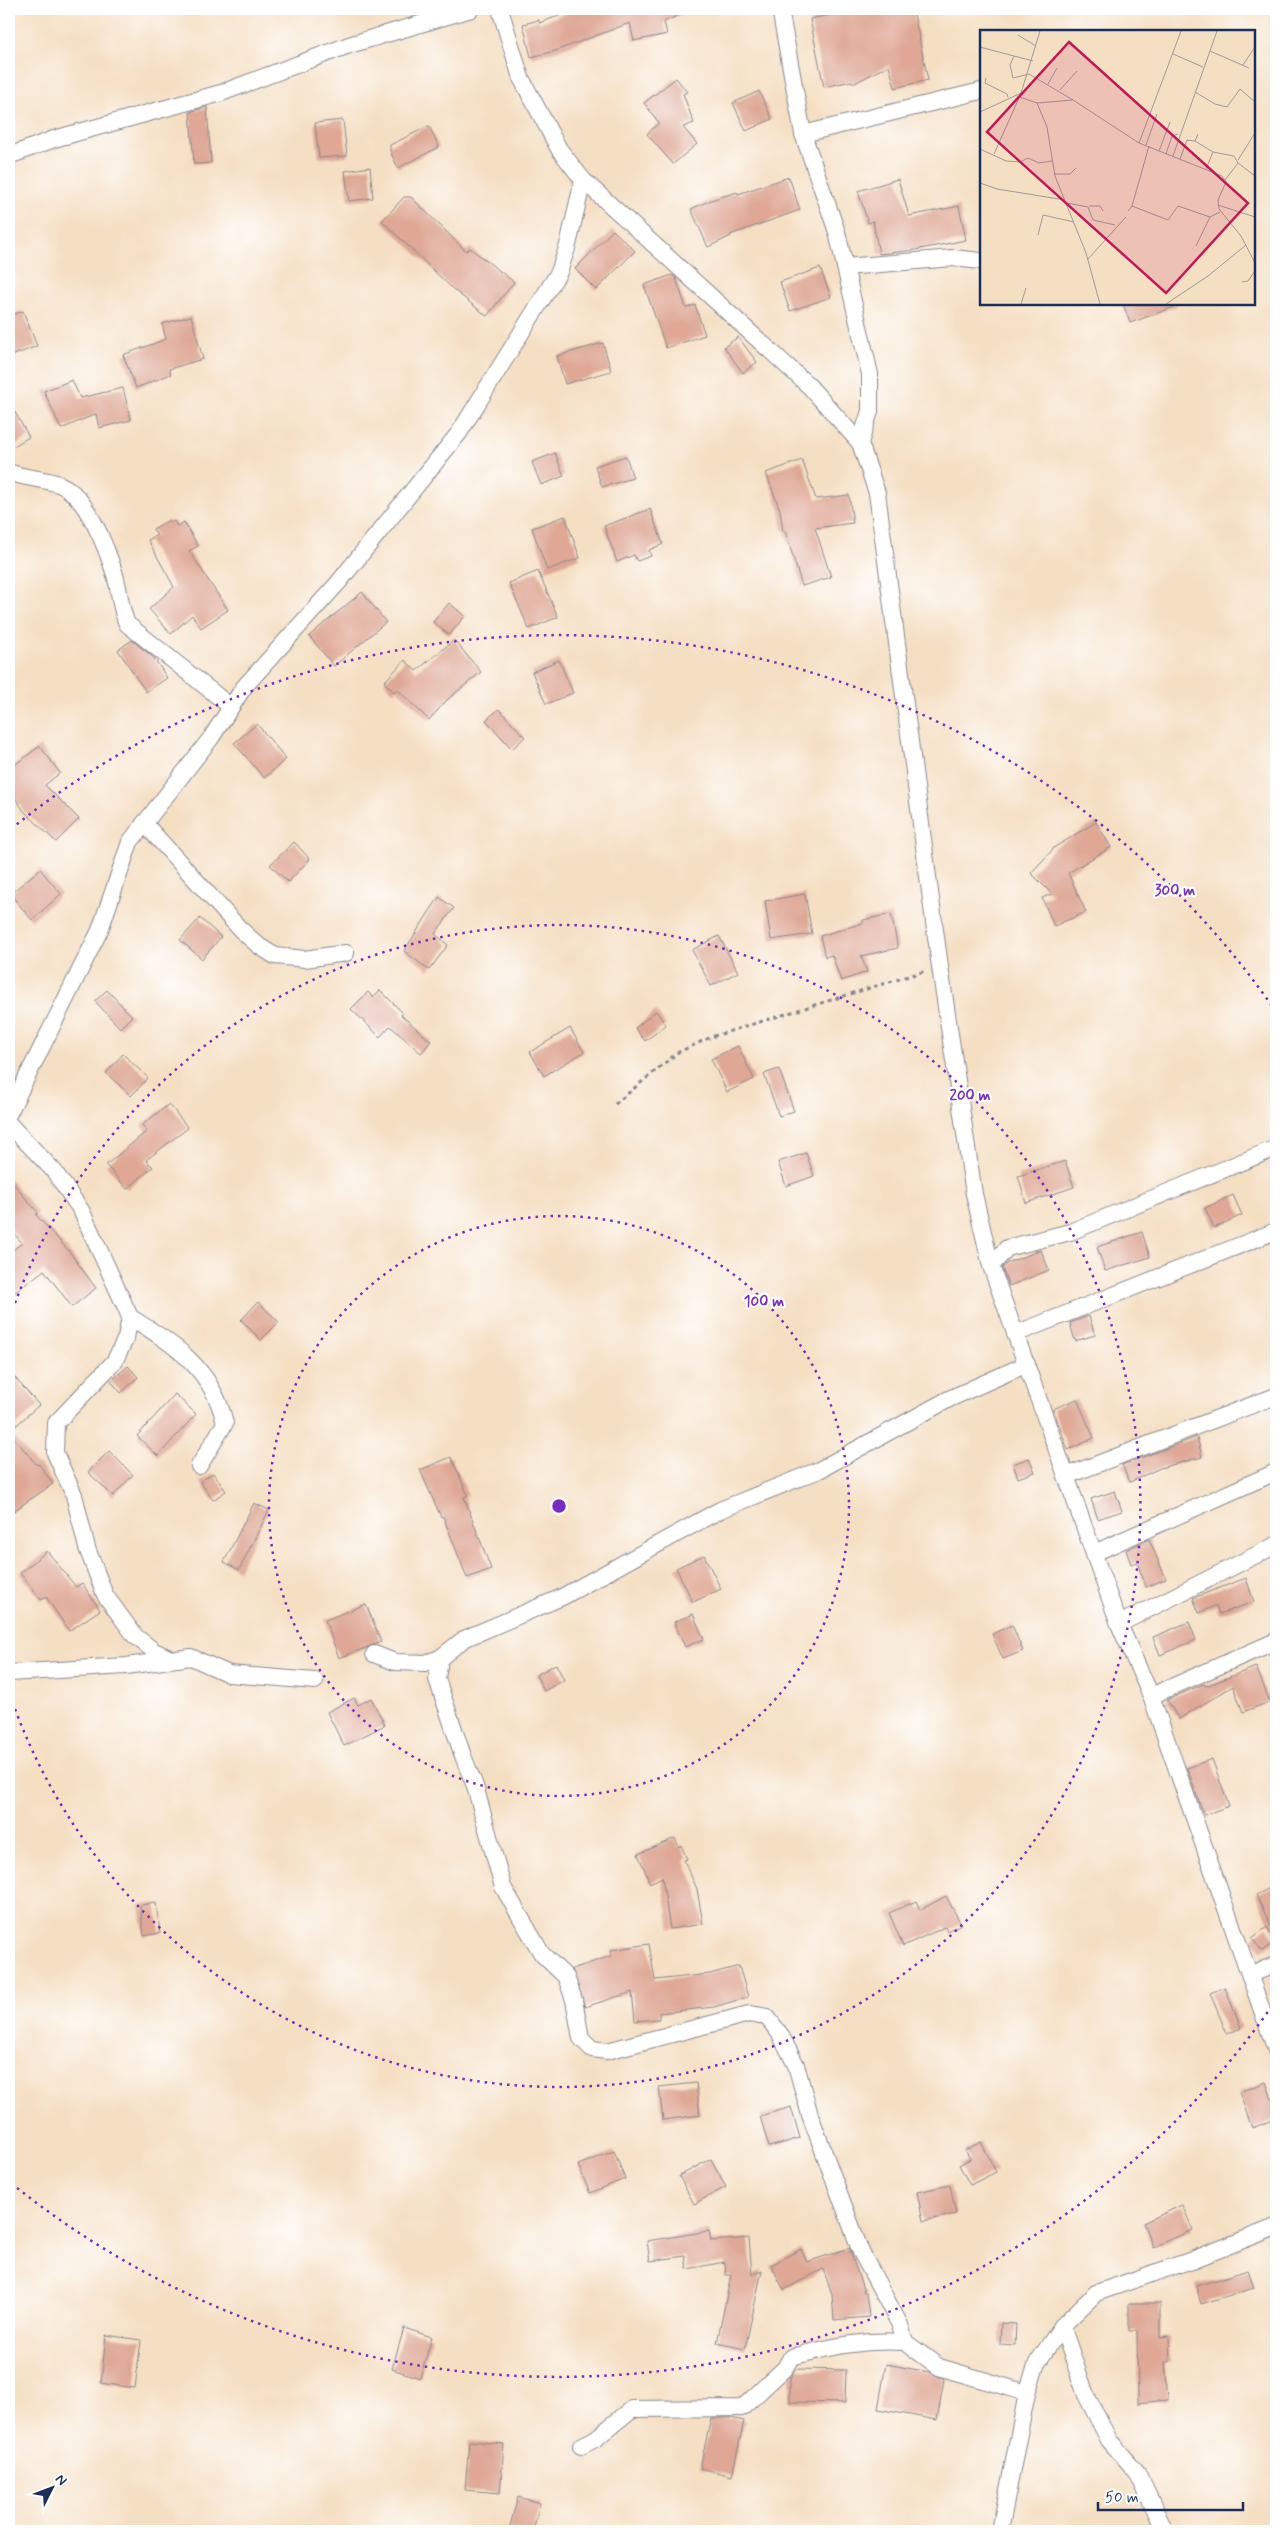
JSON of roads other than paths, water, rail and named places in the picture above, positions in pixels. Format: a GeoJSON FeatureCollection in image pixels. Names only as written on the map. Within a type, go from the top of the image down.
{"type":"FeatureCollection","features":[{"type":"Feature","properties":{"kind":"street"},"geometry":{"type":"LineString","coordinates":[[9,156],[54,139],[221,93],[349,45],[471,9]]}},
{"type":"Feature","properties":{"kind":"street"},"geometry":{"type":"LineString","coordinates":[[500,9],[521,78],[559,149],[583,180],[809,386],[860,443],[877,493],[940,967],[974,1194],[991,1266],[1015,1334],[1028,1364],[1119,1624],[1151,1696],[1276,2050]]}},
{"type":"Feature","properties":{"kind":"street"},"geometry":{"type":"LineString","coordinates":[[780,9],[803,134],[837,232],[870,374],[870,411],[860,443]]}},
{"type":"Feature","properties":{"kind":"street"},"geometry":{"type":"LineString","coordinates":[[803,134],[980,91]]}},
{"type":"Feature","properties":{"kind":"street"},"geometry":{"type":"LineString","coordinates":[[9,1112],[14,1084],[44,1046],[100,930],[130,842],[211,738],[244,687],[338,583],[459,433],[559,272],[568,245],[583,180]]}},
{"type":"Feature","properties":{"kind":"street"},"geometry":{"type":"LineString","coordinates":[[845,267],[953,258],[980,261]]}},
{"type":"Feature","properties":{"kind":"street"},"geometry":{"type":"LineString","coordinates":[[9,472],[62,485],[80,500],[92,518],[115,576],[121,610],[127,624],[230,706]]}},
{"type":"Feature","properties":{"kind":"street"},"geometry":{"type":"LineString","coordinates":[[144,823],[235,924],[258,946],[275,956],[305,959],[346,953]]}},
{"type":"Feature","properties":{"kind":"street"},"geometry":{"type":"LineString","coordinates":[[9,1124],[54,1171],[81,1210],[130,1317],[177,1346],[203,1375],[220,1401],[225,1423],[199,1466]]}},
{"type":"Feature","properties":{"kind":"street"},"geometry":{"type":"LineString","coordinates":[[991,1266],[1006,1248],[1070,1232],[1276,1148]]}},
{"type":"Feature","properties":{"kind":"street"},"geometry":{"type":"LineString","coordinates":[[1015,1334],[1276,1231]]}},
{"type":"Feature","properties":{"kind":"street"},"geometry":{"type":"LineString","coordinates":[[983,1232],[1006,1248]]}},
{"type":"Feature","properties":{"kind":"street"},"geometry":{"type":"LineString","coordinates":[[130,1317],[126,1338],[114,1362],[56,1423],[55,1453],[74,1495],[87,1548],[105,1594],[135,1636],[154,1651],[171,1659]]}},
{"type":"Feature","properties":{"kind":"street"},"geometry":{"type":"LineString","coordinates":[[374,1654],[395,1662],[425,1663],[440,1658],[464,1639],[562,1597],[720,1510],[819,1470],[941,1403],[1028,1364]]}},
{"type":"Feature","properties":{"kind":"street"},"geometry":{"type":"LineString","coordinates":[[1066,1476],[1276,1396]]}},
{"type":"Feature","properties":{"kind":"street"},"geometry":{"type":"LineString","coordinates":[[1094,1553],[1276,1472]]}},
{"type":"Feature","properties":{"kind":"street"},"geometry":{"type":"LineString","coordinates":[[1119,1624],[1276,1546]]}},
{"type":"Feature","properties":{"kind":"street"},"geometry":{"type":"LineString","coordinates":[[1151,1696],[1276,1641]]}},
{"type":"Feature","properties":{"kind":"street"},"geometry":{"type":"LineString","coordinates":[[9,1673],[126,1666],[191,1658],[229,1674],[315,1681]]}},
{"type":"Feature","properties":{"kind":"street"},"geometry":{"type":"LineString","coordinates":[[440,1658],[437,1679],[462,1756],[475,1786],[503,1887],[542,1954],[566,1977],[574,2000],[581,2038],[592,2050],[607,2051],[750,2014],[767,2017],[780,2034],[796,2065],[810,2115],[861,2252],[900,2325],[905,2342]]}},
{"type":"Feature","properties":{"kind":"street"},"geometry":{"type":"LineString","coordinates":[[1250,1974],[1276,1964]]}},
{"type":"Feature","properties":{"kind":"street"},"geometry":{"type":"LineString","coordinates":[[1000,2531],[1027,2393],[1037,2363],[1062,2326],[1096,2293],[1192,2260],[1276,2227]]}},
{"type":"Feature","properties":{"kind":"street"},"geometry":{"type":"LineString","coordinates":[[1062,2326],[1086,2395],[1101,2425],[1109,2440],[1137,2472],[1165,2531]]}},
{"type":"Feature","properties":{"kind":"street"},"geometry":{"type":"LineString","coordinates":[[581,2446],[595,2439],[632,2408],[742,2408],[784,2368],[790,2357],[832,2346],[876,2340],[905,2342],[939,2367],[1027,2393]]}}]}
